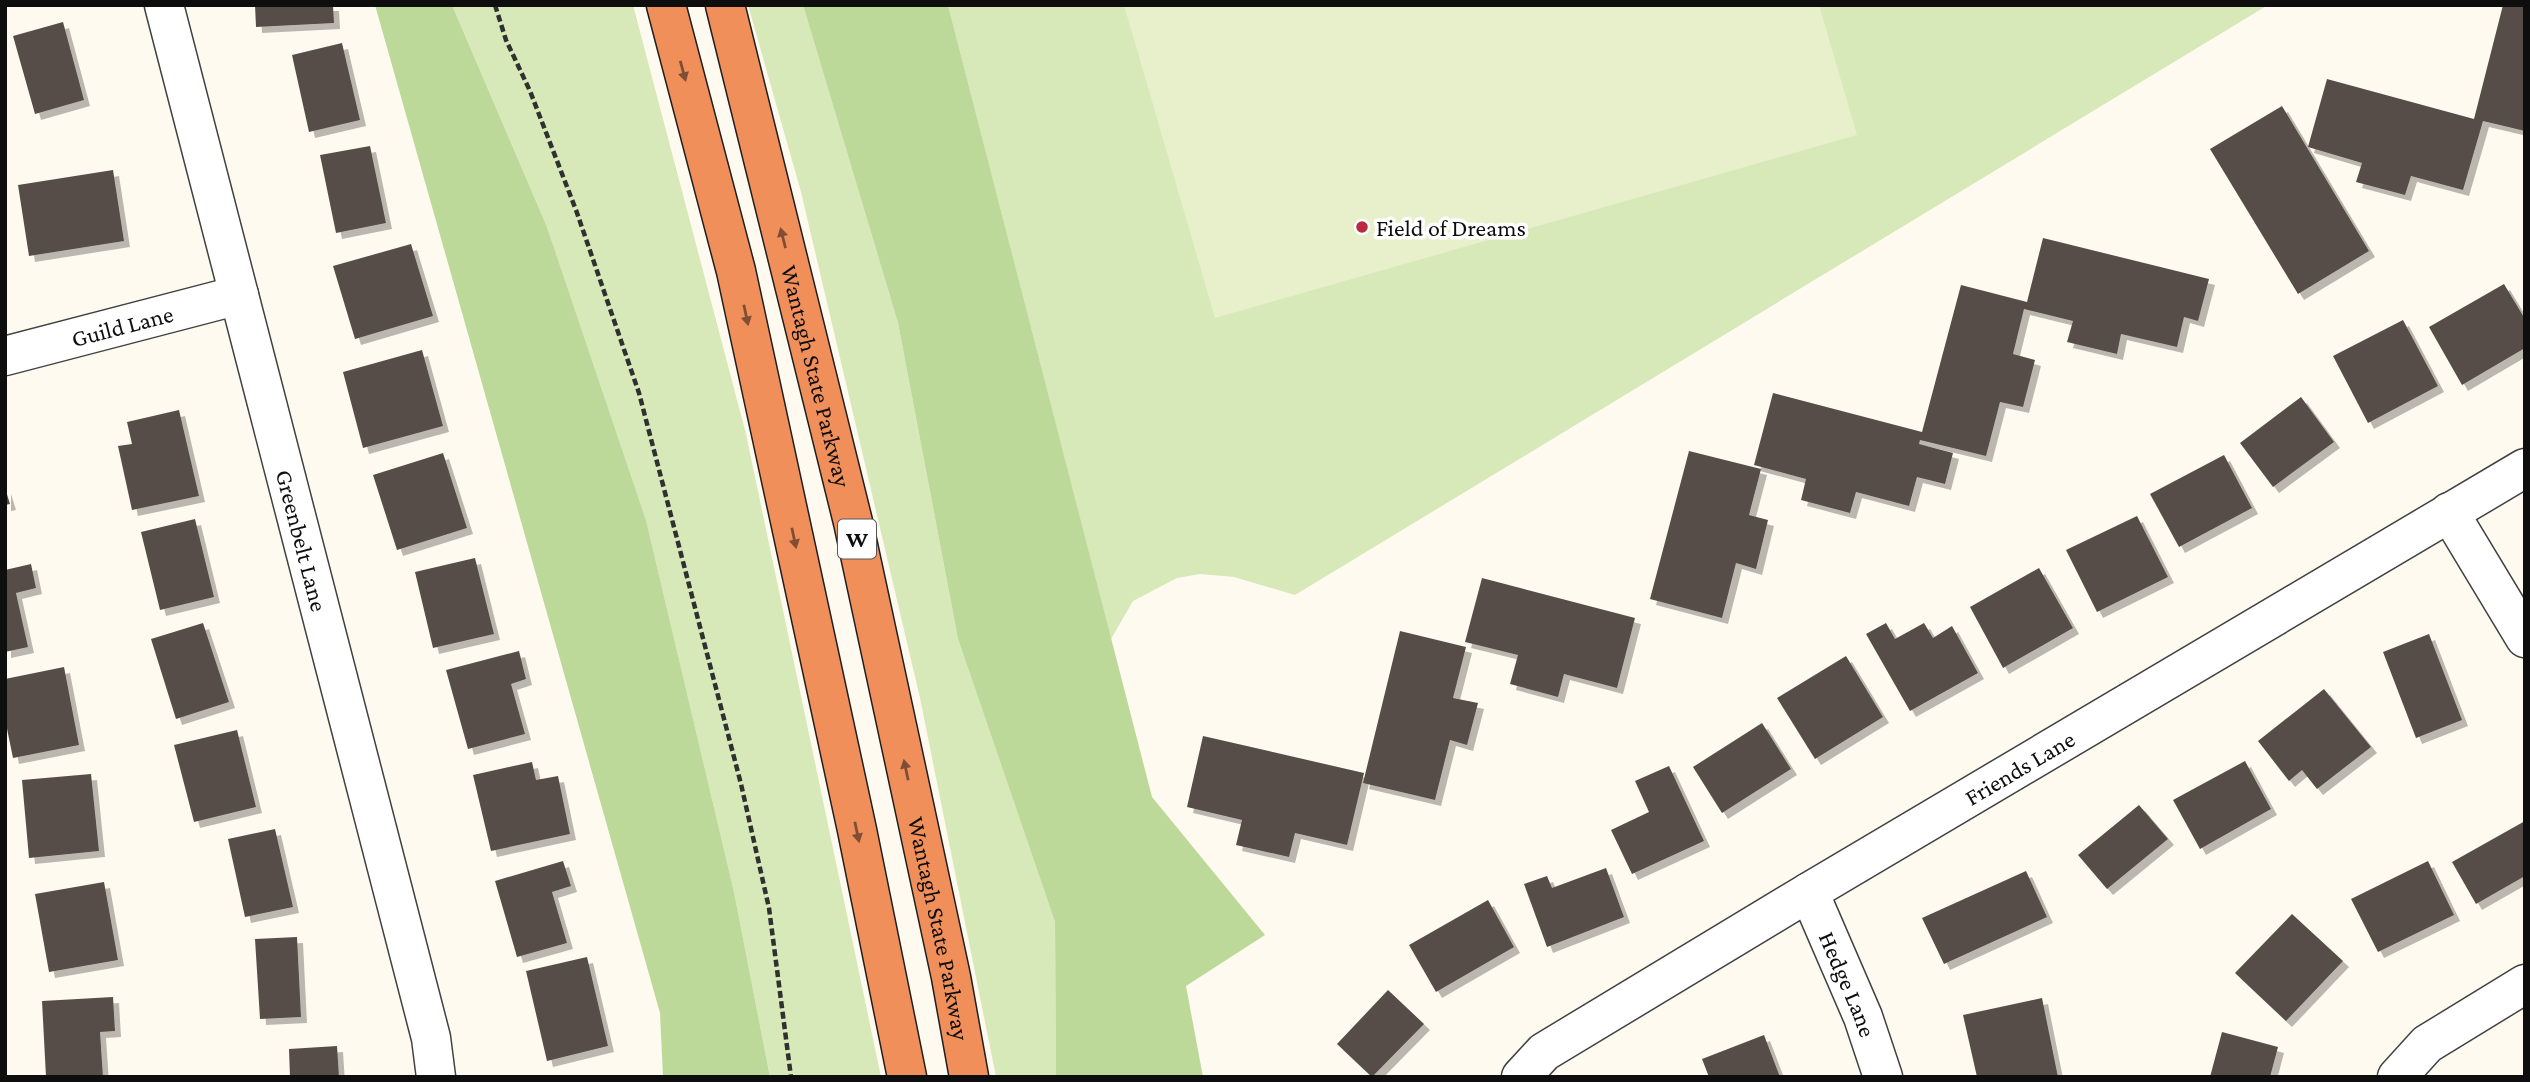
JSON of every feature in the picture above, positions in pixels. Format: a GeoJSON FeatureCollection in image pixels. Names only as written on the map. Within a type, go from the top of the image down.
{"type":"FeatureCollection","features":[{"type":"Feature","properties":{"kind":"highway"},"geometry":{"type":"LineString","coordinates":[[666,5],[736,271],[854,817],[907,1077]]}},
{"type":"Feature","properties":{"kind":"highway","name":"Wantagh State Parkway"},"geometry":{"type":"LineString","coordinates":[[724,5],[853,522],[951,977],[969,1077]]}},
{"type":"Feature","properties":{"kind":"street","name":"Greenbelt Lane"},"geometry":{"type":"LineString","coordinates":[[164,5],[431,1038],[436,1077]]}},
{"type":"Feature","properties":{"kind":"street","name":"Guild Lane"},"geometry":{"type":"LineString","coordinates":[[5,356],[239,295]]}},
{"type":"Feature","properties":{"kind":"street","name":"Friends Lane"},"geometry":{"type":"LineString","coordinates":[[1521,1077],[1544,1052],[2525,468]]}},
{"type":"Feature","properties":{"kind":"street"},"geometry":{"type":"LineString","coordinates":[[2449,512],[2525,638]]}},
{"type":"Feature","properties":{"kind":"street","name":"Hedge Lane"},"geometry":{"type":"LineString","coordinates":[[1810,892],[1863,1017],[1883,1077]]}},
{"type":"Feature","properties":{"kind":"street"},"geometry":{"type":"LineString","coordinates":[[2397,1077],[2427,1044],[2525,984]]}},
{"type":"Feature","properties":{"kind":"path"},"geometry":{"type":"LineString","coordinates":[[495,5],[506,40],[530,91],[576,210],[639,393],[741,784],[766,896],[790,1077]]}},
{"type":"Feature","properties":{"kind":"green space"},"geometry":{"type":"Polygon","coordinates":[[[375,5],[452,5],[547,227],[646,520],[734,892],[770,1077],[663,1077],[660,1013],[375,5]]]}},
{"type":"Feature","properties":{"kind":"green space"},"geometry":{"type":"Polygon","coordinates":[[[452,5],[633,5],[746,434],[881,1077],[770,1077],[734,892],[646,520],[547,227],[452,5]]]}},
{"type":"Feature","properties":{"kind":"green space"},"geometry":{"type":"Polygon","coordinates":[[[748,5],[803,5],[898,323],[958,639],[1055,922],[1056,1077],[996,1077],[920,698],[801,192],[748,5]]]}},
{"type":"Feature","properties":{"kind":"green space"},"geometry":{"type":"Polygon","coordinates":[[[803,5],[948,5],[1152,797],[1265,935],[1186,986],[1203,1077],[1056,1077],[1055,922],[958,639],[898,323],[803,5]]]}},
{"type":"Feature","properties":{"kind":"green space","name":"Field of Dreams"},"geometry":{"type":"Polygon","coordinates":[[[948,5],[2268,5],[1295,595],[1234,577],[1200,574],[1177,578],[1133,601],[1111,639],[948,5]]]}},
{"type":"Feature","properties":{"kind":"green space","name":"Field of Dreams"},"geometry":{"type":"Polygon","coordinates":[[[1124,5],[1819,5],[1857,135],[1215,318],[1124,5]]]}},
{"type":"Feature","properties":{"kind":"building"},"geometry":{"type":"Polygon","coordinates":[[[255,5],[333,5],[334,23],[256,27],[255,5]]]}},
{"type":"Feature","properties":{"kind":"building"},"geometry":{"type":"Polygon","coordinates":[[[2503,5],[2525,5],[2525,131],[2483,121],[2463,190],[2411,176],[2405,195],[2356,182],[2362,163],[2308,147],[2327,79],[2474,119],[2503,5]]]}},
{"type":"Feature","properties":{"kind":"building"},"geometry":{"type":"Polygon","coordinates":[[[63,22],[84,100],[35,114],[13,36],[63,22]]]}},
{"type":"Feature","properties":{"kind":"building"},"geometry":{"type":"Polygon","coordinates":[[[342,43],[360,120],[309,132],[292,55],[342,43]]]}},
{"type":"Feature","properties":{"kind":"building"},"geometry":{"type":"Polygon","coordinates":[[[2282,106],[2369,251],[2298,294],[2210,149],[2282,106]]]}},
{"type":"Feature","properties":{"kind":"building"},"geometry":{"type":"Polygon","coordinates":[[[370,146],[386,223],[336,233],[320,155],[370,146]]]}},
{"type":"Feature","properties":{"kind":"building"},"geometry":{"type":"Polygon","coordinates":[[[113,170],[124,241],[29,256],[18,185],[113,170]]]}},
{"type":"Feature","properties":{"kind":"building"},"geometry":{"type":"Polygon","coordinates":[[[2043,238],[2209,279],[2198,321],[2184,317],[2177,347],[2121,334],[2117,354],[2067,342],[2073,321],[2024,309],[2013,354],[2035,360],[2023,407],[2000,402],[1986,456],[1920,440],[1919,444],[1953,453],[1945,484],[1917,477],[1909,506],[1856,492],[1850,513],[1801,500],[1806,479],[1754,465],[1773,393],[1922,432],[1961,285],[2027,302],[2043,238]]]}},
{"type":"Feature","properties":{"kind":"building"},"geometry":{"type":"Polygon","coordinates":[[[411,244],[433,316],[355,339],[333,266],[411,244]]]}},
{"type":"Feature","properties":{"kind":"building"},"geometry":{"type":"Polygon","coordinates":[[[2504,284],[2525,319],[2525,348],[2462,385],[2429,327],[2504,284]]]}},
{"type":"Feature","properties":{"kind":"building"},"geometry":{"type":"Polygon","coordinates":[[[2403,320],[2438,386],[2368,423],[2333,356],[2403,320]]]}},
{"type":"Feature","properties":{"kind":"building"},"geometry":{"type":"Polygon","coordinates":[[[422,350],[443,426],[363,448],[343,372],[422,350]]]}},
{"type":"Feature","properties":{"kind":"building"},"geometry":{"type":"Polygon","coordinates":[[[2301,397],[2334,442],[2273,487],[2240,443],[2301,397]]]}},
{"type":"Feature","properties":{"kind":"building"},"geometry":{"type":"Polygon","coordinates":[[[179,410],[199,496],[132,510],[118,446],[132,444],[127,422],[179,410]]]}},
{"type":"Feature","properties":{"kind":"building"},"geometry":{"type":"Polygon","coordinates":[[[1689,451],[1761,469],[1749,515],[1768,520],[1756,569],[1736,563],[1722,618],[1650,599],[1689,451]]]}},
{"type":"Feature","properties":{"kind":"building"},"geometry":{"type":"Polygon","coordinates":[[[443,453],[467,528],[397,550],[373,475],[443,453]]]}},
{"type":"Feature","properties":{"kind":"building"},"geometry":{"type":"Polygon","coordinates":[[[2224,455],[2252,508],[2179,547],[2150,494],[2224,455]]]}},
{"type":"Feature","properties":{"kind":"building"},"geometry":{"type":"Polygon","coordinates":[[[5,488],[10,504],[5,505],[5,488]]]}},
{"type":"Feature","properties":{"kind":"building"},"geometry":{"type":"Polygon","coordinates":[[[2137,516],[2168,577],[2097,612],[2066,550],[2137,516]]]}},
{"type":"Feature","properties":{"kind":"building"},"geometry":{"type":"Polygon","coordinates":[[[195,519],[214,597],[160,610],[141,532],[195,519]]]}},
{"type":"Feature","properties":{"kind":"building"},"geometry":{"type":"Polygon","coordinates":[[[475,558],[494,634],[433,648],[415,572],[475,558]]]}},
{"type":"Feature","properties":{"kind":"building"},"geometry":{"type":"Polygon","coordinates":[[[31,564],[36,588],[16,593],[28,647],[5,652],[5,570],[31,564]]]}},
{"type":"Feature","properties":{"kind":"building"},"geometry":{"type":"Polygon","coordinates":[[[2039,568],[2073,628],[2003,668],[1970,607],[2039,568]]]}},
{"type":"Feature","properties":{"kind":"building"},"geometry":{"type":"Polygon","coordinates":[[[1482,578],[1635,618],[1617,688],[1564,674],[1558,697],[1510,684],[1518,655],[1465,642],[1482,578]]]}},
{"type":"Feature","properties":{"kind":"building"},"geometry":{"type":"Polygon","coordinates":[[[203,623],[229,702],[176,719],[151,639],[203,623]]]}},
{"type":"Feature","properties":{"kind":"building"},"geometry":{"type":"Polygon","coordinates":[[[1886,623],[1895,639],[1924,623],[1933,638],[1952,626],[1978,673],[1910,711],[1866,634],[1886,623]]]}},
{"type":"Feature","properties":{"kind":"building"},"geometry":{"type":"Polygon","coordinates":[[[1400,631],[1466,647],[1453,698],[1478,703],[1467,745],[1450,740],[1435,800],[1363,783],[1400,631]]]}},
{"type":"Feature","properties":{"kind":"building"},"geometry":{"type":"Polygon","coordinates":[[[2429,634],[2462,720],[2416,738],[2383,652],[2429,634]]]}},
{"type":"Feature","properties":{"kind":"building"},"geometry":{"type":"Polygon","coordinates":[[[519,651],[526,679],[511,684],[525,734],[468,749],[446,670],[519,651]]]}},
{"type":"Feature","properties":{"kind":"building"},"geometry":{"type":"Polygon","coordinates":[[[1846,656],[1883,717],[1815,759],[1777,698],[1846,656]]]}},
{"type":"Feature","properties":{"kind":"building"},"geometry":{"type":"Polygon","coordinates":[[[64,667],[79,745],[13,758],[5,719],[5,679],[64,667]]]}},
{"type":"Feature","properties":{"kind":"building"},"geometry":{"type":"Polygon","coordinates":[[[2324,689],[2371,747],[2317,789],[2302,770],[2289,781],[2258,741],[2324,689]]]}},
{"type":"Feature","properties":{"kind":"building"},"geometry":{"type":"Polygon","coordinates":[[[1762,723],[1791,769],[1722,813],[1693,767],[1762,723]]]}},
{"type":"Feature","properties":{"kind":"building"},"geometry":{"type":"Polygon","coordinates":[[[237,730],[256,807],[194,822],[174,745],[237,730]]]}},
{"type":"Feature","properties":{"kind":"building"},"geometry":{"type":"Polygon","coordinates":[[[1203,736],[1364,773],[1347,845],[1295,833],[1289,857],[1236,845],[1242,820],[1187,807],[1203,736]]]}},
{"type":"Feature","properties":{"kind":"building"},"geometry":{"type":"Polygon","coordinates":[[[2245,761],[2271,809],[2200,849],[2173,800],[2245,761]]]}},
{"type":"Feature","properties":{"kind":"building"},"geometry":{"type":"Polygon","coordinates":[[[532,762],[536,780],[558,776],[570,834],[491,851],[473,775],[532,762]]]}},
{"type":"Feature","properties":{"kind":"building"},"geometry":{"type":"Polygon","coordinates":[[[1669,766],[1704,841],[1632,874],[1611,830],[1649,812],[1635,781],[1669,766]]]}},
{"type":"Feature","properties":{"kind":"building"},"geometry":{"type":"Polygon","coordinates":[[[91,774],[99,851],[29,858],[22,780],[91,774]]]}},
{"type":"Feature","properties":{"kind":"building"},"geometry":{"type":"Polygon","coordinates":[[[2139,805],[2168,839],[2107,889],[2078,855],[2139,805]]]}},
{"type":"Feature","properties":{"kind":"building"},"geometry":{"type":"Polygon","coordinates":[[[2525,821],[2525,876],[2476,904],[2452,862],[2525,821]]]}},
{"type":"Feature","properties":{"kind":"building"},"geometry":{"type":"Polygon","coordinates":[[[275,829],[293,907],[245,917],[228,839],[275,829]]]}},
{"type":"Feature","properties":{"kind":"building"},"geometry":{"type":"Polygon","coordinates":[[[563,861],[571,886],[552,892],[567,943],[517,957],[495,881],[563,861]]]}},
{"type":"Feature","properties":{"kind":"building"},"geometry":{"type":"Polygon","coordinates":[[[2428,861],[2454,915],[2378,952],[2351,899],[2428,861]]]}},
{"type":"Feature","properties":{"kind":"building"},"geometry":{"type":"Polygon","coordinates":[[[1606,868],[1624,917],[1547,947],[1524,884],[1547,876],[1552,888],[1606,868]]]}},
{"type":"Feature","properties":{"kind":"building"},"geometry":{"type":"Polygon","coordinates":[[[2026,871],[2047,917],[1944,964],[1922,918],[2026,871]]]}},
{"type":"Feature","properties":{"kind":"building"},"geometry":{"type":"Polygon","coordinates":[[[104,882],[118,960],[49,972],[35,894],[104,882]]]}},
{"type":"Feature","properties":{"kind":"building"},"geometry":{"type":"Polygon","coordinates":[[[1488,900],[1514,947],[1436,992],[1409,945],[1488,900]]]}},
{"type":"Feature","properties":{"kind":"building"},"geometry":{"type":"Polygon","coordinates":[[[2292,914],[2343,961],[2286,1021],[2235,973],[2292,914]]]}},
{"type":"Feature","properties":{"kind":"building"},"geometry":{"type":"Polygon","coordinates":[[[297,937],[301,1017],[260,1019],[255,939],[297,937]]]}},
{"type":"Feature","properties":{"kind":"building"},"geometry":{"type":"Polygon","coordinates":[[[587,957],[608,1046],[547,1061],[526,971],[587,957]]]}},
{"type":"Feature","properties":{"kind":"building"},"geometry":{"type":"Polygon","coordinates":[[[1388,990],[1424,1024],[1372,1077],[1337,1044],[1388,990]]]}},
{"type":"Feature","properties":{"kind":"building"},"geometry":{"type":"Polygon","coordinates":[[[113,997],[115,1031],[100,1032],[103,1077],[46,1077],[42,1001],[113,997]]]}},
{"type":"Feature","properties":{"kind":"building"},"geometry":{"type":"Polygon","coordinates":[[[2042,998],[2058,1077],[1977,1077],[1963,1015],[2042,998]]]}},
{"type":"Feature","properties":{"kind":"building"},"geometry":{"type":"Polygon","coordinates":[[[2222,1032],[2278,1047],[2270,1077],[2210,1077],[2222,1032]]]}},
{"type":"Feature","properties":{"kind":"building"},"geometry":{"type":"Polygon","coordinates":[[[1764,1035],[1780,1077],[1709,1077],[1702,1059],[1764,1035]]]}},
{"type":"Feature","properties":{"kind":"building"},"geometry":{"type":"Polygon","coordinates":[[[337,1046],[339,1077],[290,1077],[289,1049],[337,1046]]]}},
{"type":"Feature","properties":{"kind":"place","name":"Field of Dreams"},"geometry":{"type":"Point","coordinates":[1362,227]}}]}
